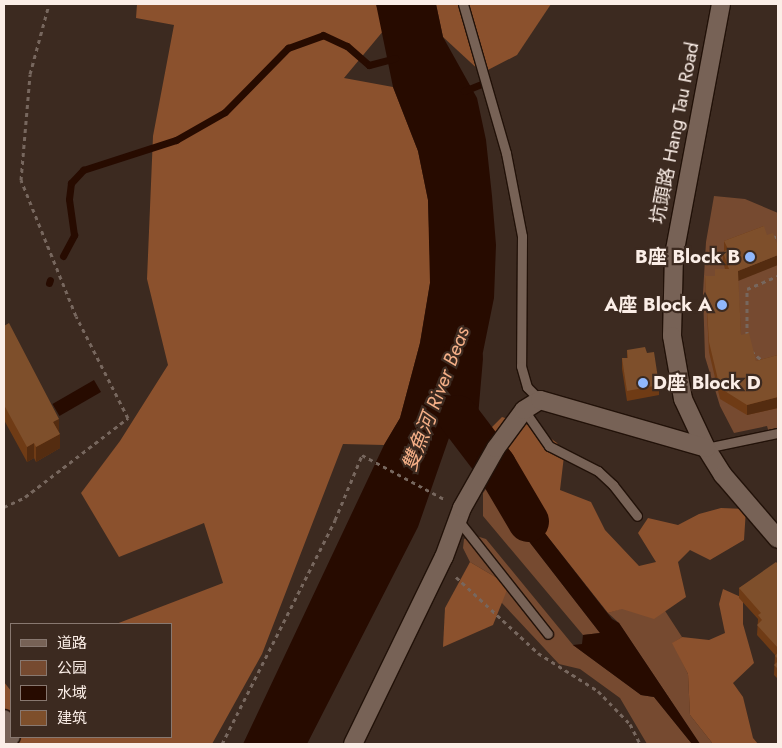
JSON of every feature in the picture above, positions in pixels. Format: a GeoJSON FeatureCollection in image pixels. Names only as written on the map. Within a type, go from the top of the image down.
{"type":"FeatureCollection","features":[{"type":"Feature","properties":{"kind":"street","name":"坑頭路 Hang Tau Road"},"geometry":{"type":"LineString","coordinates":[[721,4],[674,254],[671,303],[672,336],[681,390],[706,448],[723,475],[778,540]]}},
{"type":"Feature","properties":{"kind":"street"},"geometry":{"type":"LineString","coordinates":[[353,744],[444,557],[458,520],[496,448],[524,410],[540,400],[706,448]]}},
{"type":"Feature","properties":{"kind":"street"},"geometry":{"type":"LineString","coordinates":[[4,720],[10,735]]}},
{"type":"Feature","properties":{"kind":"lane"},"geometry":{"type":"LineString","coordinates":[[463,4],[510,172],[522,236],[521,366],[527,386],[540,400]]}},
{"type":"Feature","properties":{"kind":"lane"},"geometry":{"type":"LineString","coordinates":[[524,410],[549,446],[598,471],[613,485],[637,516]]}},
{"type":"Feature","properties":{"kind":"lane"},"geometry":{"type":"LineString","coordinates":[[706,448],[778,433]]}},
{"type":"Feature","properties":{"kind":"lane"},"geometry":{"type":"LineString","coordinates":[[458,520],[548,634]]}},
{"type":"Feature","properties":{"kind":"path"},"geometry":{"type":"LineString","coordinates":[[4,507],[25,497],[128,418],[76,316],[21,180],[30,74],[49,4]]}},
{"type":"Feature","properties":{"kind":"path"},"geometry":{"type":"LineString","coordinates":[[764,233],[778,238]]}},
{"type":"Feature","properties":{"kind":"path"},"geometry":{"type":"LineString","coordinates":[[767,365],[750,350],[747,331],[747,289],[778,276]]}},
{"type":"Feature","properties":{"kind":"path"},"geometry":{"type":"LineString","coordinates":[[740,334],[747,331]]}},
{"type":"Feature","properties":{"kind":"path"},"geometry":{"type":"LineString","coordinates":[[222,744],[335,520],[362,455],[452,503]]}},
{"type":"Feature","properties":{"kind":"path"},"geometry":{"type":"LineString","coordinates":[[444,557],[456,577],[538,653],[582,679],[613,704],[630,724],[640,744]]}},
{"type":"Feature","properties":{"kind":"green space"},"geometry":{"type":"Polygon","coordinates":[[[714,196],[745,199],[778,213],[778,439],[771,440],[767,426],[734,433],[720,406],[705,357],[703,293],[706,242],[714,196]]]}},
{"type":"Feature","properties":{"kind":"green space"},"geometry":{"type":"Polygon","coordinates":[[[491,482],[505,501],[517,526],[600,633],[583,635],[483,516],[483,493],[491,482]]]}},
{"type":"Feature","properties":{"kind":"green space"},"geometry":{"type":"Polygon","coordinates":[[[473,535],[486,539],[573,645],[641,695],[654,697],[692,744],[647,744],[620,698],[580,669],[559,664],[501,602],[509,585],[470,562],[463,548],[464,539],[473,535]]]}},
{"type":"Feature","properties":{"kind":"green space"},"geometry":{"type":"Polygon","coordinates":[[[656,597],[682,637],[673,643],[688,674],[690,715],[713,744],[700,744],[619,623],[608,613],[656,597]]]}},
{"type":"Feature","properties":{"kind":"shaded area"},"geometry":{"type":"Polygon","coordinates":[[[137,4],[376,4],[384,30],[344,78],[393,87],[418,151],[428,200],[430,256],[430,283],[420,343],[400,418],[384,445],[343,444],[262,654],[212,744],[4,744],[4,682],[10,690],[10,738],[172,738],[172,623],[119,623],[223,583],[204,523],[119,557],[81,493],[120,441],[168,365],[147,279],[153,136],[174,25],[136,18],[137,4]]]}},
{"type":"Feature","properties":{"kind":"shaded area"},"geometry":{"type":"Polygon","coordinates":[[[436,4],[551,4],[517,55],[482,73],[443,37],[436,4]]]}},
{"type":"Feature","properties":{"kind":"shaded area"},"geometry":{"type":"Polygon","coordinates":[[[502,417],[535,427],[557,443],[564,456],[560,490],[591,502],[605,530],[639,566],[656,562],[638,533],[648,518],[678,525],[699,514],[721,508],[746,509],[744,540],[710,560],[690,550],[678,562],[686,597],[654,619],[622,609],[608,613],[533,518],[513,484],[496,448],[492,427],[502,417]]]}},
{"type":"Feature","properties":{"kind":"shaded area"},"geometry":{"type":"Polygon","coordinates":[[[470,562],[509,585],[493,625],[443,647],[445,608],[470,562]]]}},
{"type":"Feature","properties":{"kind":"shaded area"},"geometry":{"type":"Polygon","coordinates":[[[723,589],[743,598],[743,624],[754,663],[733,683],[743,697],[753,738],[758,744],[713,744],[690,715],[688,674],[672,643],[682,637],[709,640],[725,633],[719,604],[723,589]]]}},
{"type":"Feature","properties":{"kind":"water","name":"雙魚河 River Beas"},"geometry":{"type":"Polygon","coordinates":[[[376,4],[436,4],[443,37],[477,98],[486,140],[492,196],[496,245],[494,298],[483,352],[471,389],[457,415],[418,527],[307,744],[243,744],[384,445],[400,418],[420,343],[430,283],[428,200],[418,151],[393,87],[376,4]]]}},
{"type":"Feature","properties":{"kind":"water"},"geometry":{"type":"Polygon","coordinates":[[[94,380],[101,392],[59,416],[52,404],[94,380]]]}},
{"type":"Feature","properties":{"kind":"water"},"geometry":{"type":"Polygon","coordinates":[[[506,465],[515,489],[533,518],[612,619],[619,623],[700,744],[692,744],[654,697],[641,695],[573,645],[582,644],[583,635],[600,633],[517,526],[505,501],[491,482],[506,465]]]}},
{"type":"Feature","properties":{"kind":"building"},"geometry":{"type":"Polygon","coordinates":[[[764,226],[767,235],[773,233],[778,246],[778,255],[738,271],[741,335],[749,333],[756,361],[778,355],[778,397],[747,405],[720,388],[709,342],[705,276],[715,276],[715,269],[729,269],[723,252],[728,249],[724,241],[764,226]]]}},
{"type":"Feature","properties":{"kind":"building"},"geometry":{"type":"Polygon","coordinates":[[[9,323],[59,419],[53,422],[60,434],[36,447],[34,443],[27,447],[4,405],[4,326],[9,323]]]}},
{"type":"Feature","properties":{"kind":"building"},"geometry":{"type":"Polygon","coordinates":[[[645,347],[647,353],[654,352],[659,385],[627,391],[622,358],[628,358],[627,350],[645,347]]]}},
{"type":"Feature","properties":{"kind":"building"},"geometry":{"type":"Polygon","coordinates":[[[776,562],[778,564],[778,648],[757,625],[762,620],[758,615],[761,613],[739,588],[776,562]]]}},
{"type":"Feature","properties":{"kind":"building"},"geometry":{"type":"Polygon","coordinates":[[[778,661],[778,669],[774,665],[778,661]]]}},
{"type":"Feature","properties":{"kind":"waterway"},"geometry":{"type":"LineString","coordinates":[[63,256],[74,235],[69,199],[71,183],[83,170],[176,140],[225,112],[288,48],[323,35],[347,46],[369,65],[395,58]]}},
{"type":"Feature","properties":{"kind":"waterway"},"geometry":{"type":"LineString","coordinates":[[464,91],[486,82]]}},
{"type":"Feature","properties":{"kind":"waterway","name":"雙魚河 River Beas"},"geometry":{"type":"LineString","coordinates":[[462,357],[457,415],[495,465],[528,521]]}},
{"type":"Feature","properties":{"kind":"place","name":"B座 Block B"},"geometry":{"type":"Point","coordinates":[750,257]}},
{"type":"Feature","properties":{"kind":"place","name":"A座 Block A"},"geometry":{"type":"Point","coordinates":[722,305]}},
{"type":"Feature","properties":{"kind":"place","name":"D座 Block D"},"geometry":{"type":"Point","coordinates":[643,383]}}]}
